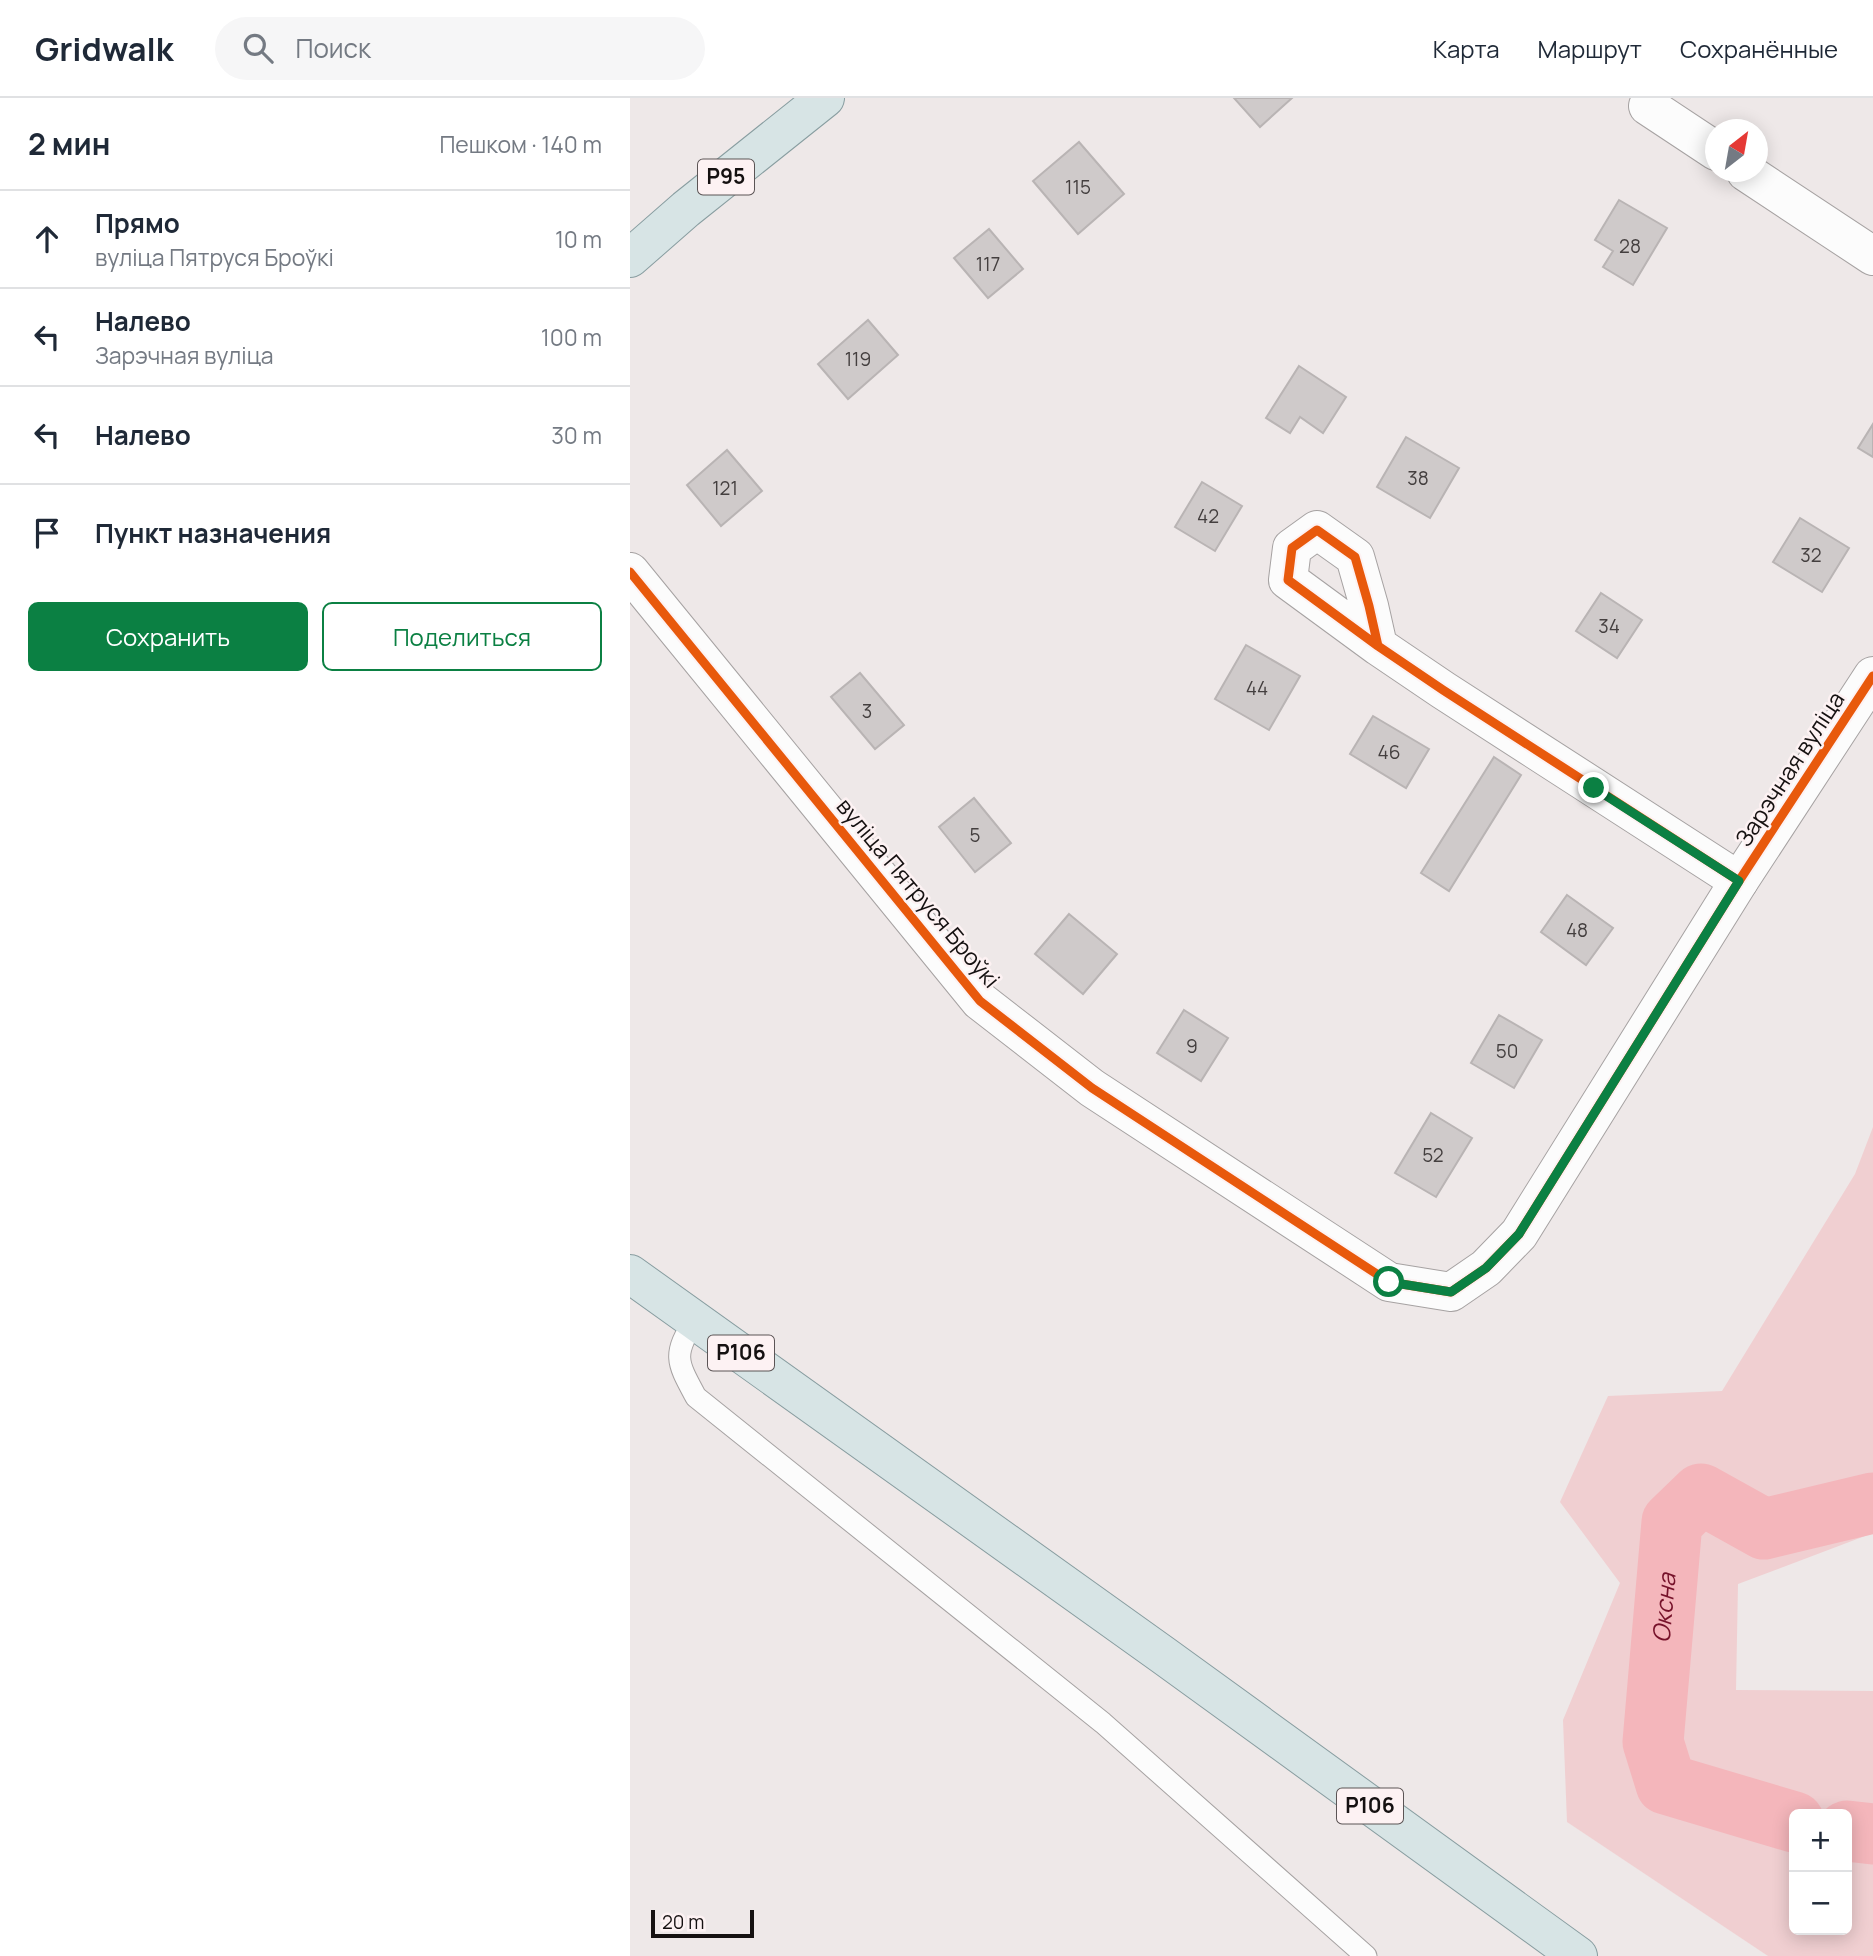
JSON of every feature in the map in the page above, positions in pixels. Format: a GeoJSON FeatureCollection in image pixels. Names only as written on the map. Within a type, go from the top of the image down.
{"type":"FeatureCollection","features":[{"type":"Feature","properties":{"kind":"main road","name":"Р95"},"geometry":{"type":"LineString","coordinates":[[630,258],[686,209],[825,98]]}},
{"type":"Feature","properties":{"kind":"main road","name":"Р106"},"geometry":{"type":"LineString","coordinates":[[630,1274],[1578,1956]]}},
{"type":"Feature","properties":{"kind":"street"},"geometry":{"type":"LineString","coordinates":[[1648,106],[1705,144]]}},
{"type":"Feature","properties":{"kind":"street"},"geometry":{"type":"LineString","coordinates":[[1761,182],[1873,256]]}},
{"type":"Feature","properties":{"kind":"street","name":"вуліца Пятруся Броўкі"},"geometry":{"type":"LineString","coordinates":[[630,572],[980,1001],[1092,1088],[1389,1282],[1451,1292]]}},
{"type":"Feature","properties":{"kind":"street"},"geometry":{"type":"LineString","coordinates":[[1378,646],[1739,881]]}},
{"type":"Feature","properties":{"kind":"street","name":"Зарэчная вуліца"},"geometry":{"type":"LineString","coordinates":[[1451,1292],[1486,1268],[1519,1234],[1739,881],[1873,676]]}},
{"type":"Feature","properties":{"kind":"lane"},"geometry":{"type":"LineString","coordinates":[[695,1320],[679,1352],[682,1371],[696,1396],[1102,1724],[1366,1956]]}},
{"type":"Feature","properties":{"kind":"shaded area"},"geometry":{"type":"Polygon","coordinates":[[[1873,1127],[1873,1533],[1738,1584],[1736,1690],[1873,1691],[1873,1956],[1768,1956],[1567,1822],[1563,1720],[1620,1583],[1560,1502],[1608,1396],[1722,1391],[1855,1174],[1873,1127]]]}},
{"type":"Feature","properties":{"kind":"building"},"geometry":{"type":"Polygon","coordinates":[[[1234,98],[1292,98],[1260,127],[1234,98]]]}},
{"type":"Feature","properties":{"kind":"building"},"geometry":{"type":"Polygon","coordinates":[[[1079,142],[1124,194],[1078,234],[1033,181],[1079,142]]]}},
{"type":"Feature","properties":{"kind":"building"},"geometry":{"type":"Polygon","coordinates":[[[1619,200],[1667,228],[1633,285],[1603,267],[1613,251],[1595,240],[1619,200]]]}},
{"type":"Feature","properties":{"kind":"building"},"geometry":{"type":"Polygon","coordinates":[[[989,229],[1023,269],[988,298],[954,258],[989,229]]]}},
{"type":"Feature","properties":{"kind":"building"},"geometry":{"type":"Polygon","coordinates":[[[868,320],[898,355],[848,399],[818,364],[868,320]]]}},
{"type":"Feature","properties":{"kind":"building"},"geometry":{"type":"Polygon","coordinates":[[[1299,366],[1346,397],[1323,433],[1300,417],[1290,433],[1266,418],[1299,366]]]}},
{"type":"Feature","properties":{"kind":"building"},"geometry":{"type":"Polygon","coordinates":[[[1873,424],[1873,457],[1858,448],[1873,424]]]}},
{"type":"Feature","properties":{"kind":"building"},"geometry":{"type":"Polygon","coordinates":[[[1406,437],[1459,468],[1430,518],[1377,487],[1406,437]]]}},
{"type":"Feature","properties":{"kind":"building"},"geometry":{"type":"Polygon","coordinates":[[[727,450],[762,491],[721,526],[687,485],[727,450]]]}},
{"type":"Feature","properties":{"kind":"building"},"geometry":{"type":"Polygon","coordinates":[[[1202,482],[1242,506],[1215,551],[1175,527],[1202,482]]]}},
{"type":"Feature","properties":{"kind":"building"},"geometry":{"type":"Polygon","coordinates":[[[1800,518],[1849,548],[1822,592],[1773,562],[1800,518]]]}},
{"type":"Feature","properties":{"kind":"building"},"geometry":{"type":"Polygon","coordinates":[[[1601,593],[1642,620],[1617,658],[1576,631],[1601,593]]]}},
{"type":"Feature","properties":{"kind":"building"},"geometry":{"type":"Polygon","coordinates":[[[1246,645],[1300,676],[1269,730],[1215,699],[1246,645]]]}},
{"type":"Feature","properties":{"kind":"building"},"geometry":{"type":"Polygon","coordinates":[[[860,673],[904,725],[875,749],[831,697],[860,673]]]}},
{"type":"Feature","properties":{"kind":"building"},"geometry":{"type":"Polygon","coordinates":[[[1373,716],[1429,749],[1406,788],[1350,754],[1373,716]]]}},
{"type":"Feature","properties":{"kind":"building"},"geometry":{"type":"Polygon","coordinates":[[[1494,757],[1521,775],[1449,891],[1421,873],[1494,757]]]}},
{"type":"Feature","properties":{"kind":"building"},"geometry":{"type":"Polygon","coordinates":[[[974,798],[1011,843],[975,872],[939,827],[974,798]]]}},
{"type":"Feature","properties":{"kind":"building"},"geometry":{"type":"Polygon","coordinates":[[[1567,895],[1613,928],[1586,965],[1541,932],[1567,895]]]}},
{"type":"Feature","properties":{"kind":"building"},"geometry":{"type":"Polygon","coordinates":[[[1069,914],[1117,954],[1083,994],[1035,954],[1069,914]]]}},
{"type":"Feature","properties":{"kind":"building"},"geometry":{"type":"Polygon","coordinates":[[[1184,1010],[1228,1038],[1201,1081],[1157,1053],[1184,1010]]]}},
{"type":"Feature","properties":{"kind":"building"},"geometry":{"type":"Polygon","coordinates":[[[1499,1015],[1542,1040],[1514,1088],[1471,1063],[1499,1015]]]}},
{"type":"Feature","properties":{"kind":"building"},"geometry":{"type":"Polygon","coordinates":[[[1431,1113],[1472,1138],[1436,1197],[1395,1173],[1431,1113]]]}},
{"type":"Feature","properties":{"kind":"waterway","name":"Оксна"},"geometry":{"type":"LineString","coordinates":[[1789,1821],[1666,1784],[1653,1742],[1672,1522],[1701,1494],[1764,1529],[1873,1503]]}},
{"type":"Feature","properties":{"kind":"waterway","name":"Оксна"},"geometry":{"type":"LineString","coordinates":[[1852,1832],[1873,1834]]}},
{"type":"Feature","properties":{"kind":"cycle path"},"geometry":{"type":"LineString","coordinates":[[1378,646],[1355,557],[1317,530],[1292,548],[1288,580],[1378,646],[1443,690],[1739,881]]}},
{"type":"Feature","properties":{"kind":"cycle path"},"geometry":{"type":"LineString","coordinates":[[630,572],[980,1001],[1092,1088],[1389,1282],[1451,1292],[1486,1268],[1519,1234],[1739,881],[1873,676]]}},
{"type":"Feature","properties":{"kind":"route"},"geometry":{"type":"LineString","coordinates":[[1389,1282],[1451,1292],[1486,1268],[1519,1234],[1739,881],[1594,788]]}}]}
